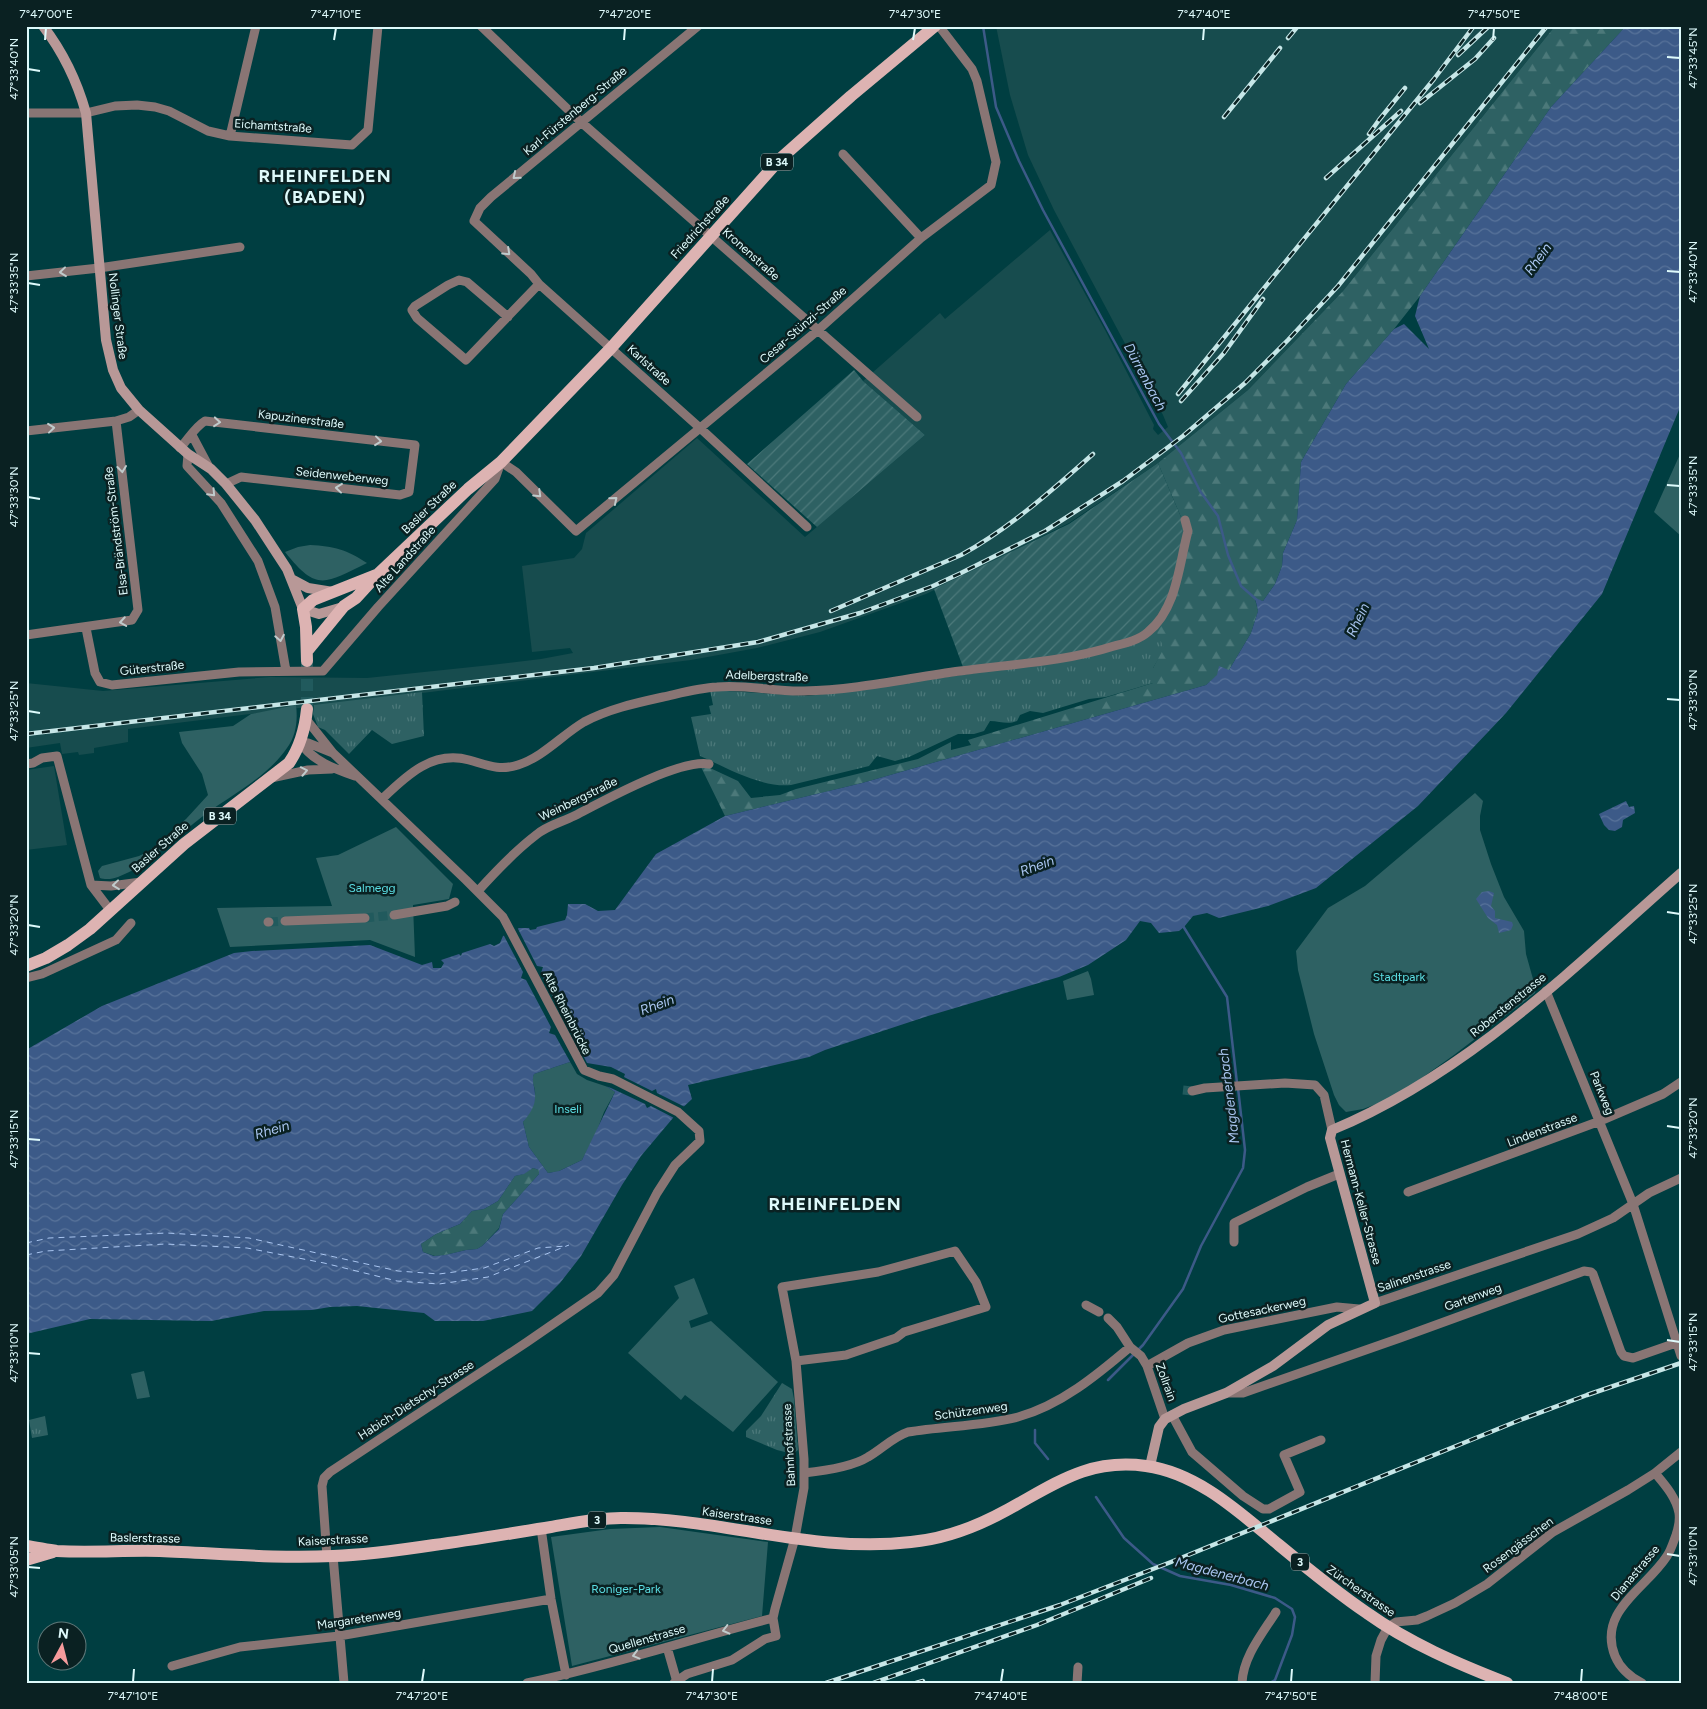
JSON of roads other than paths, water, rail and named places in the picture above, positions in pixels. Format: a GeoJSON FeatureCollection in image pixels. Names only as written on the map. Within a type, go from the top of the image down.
{"type":"FeatureCollection","features":[{"type":"Feature","properties":{"kind":"main road","name":"Friedrichstraße"},"geometry":{"type":"LineString","coordinates":[[501,462],[611,348],[780,159],[851,96],[935,26]]}},
{"type":"Feature","properties":{"kind":"main road","name":"Basler Straße"},"geometry":{"type":"LineString","coordinates":[[378,574],[313,600],[303,610],[306,627],[307,656],[344,606],[356,598],[378,574],[468,489],[501,462]]}},
{"type":"Feature","properties":{"kind":"main road","name":"Basler Straße"},"geometry":{"type":"LineString","coordinates":[[26,966],[46,958],[90,929],[206,826],[289,763],[296,753],[300,742],[306,714]]}},
{"type":"Feature","properties":{"kind":"main road","name":"Kaiserstrasse"},"geometry":{"type":"LineString","coordinates":[[234,1554],[330,1556],[438,1545],[619,1518],[665,1520],[796,1538],[865,1545],[922,1541],[960,1530],[996,1516],[1084,1470],[1097,1466],[1125,1464],[1150,1466],[1186,1478],[1216,1495]]}},
{"type":"Feature","properties":{"kind":"main road","name":"Zürcherstrasse"},"geometry":{"type":"LineString","coordinates":[[1216,1495],[1327,1584],[1388,1627],[1439,1654],[1507,1683]]}},
{"type":"Feature","properties":{"kind":"main road","name":"Baslerstrasse"},"geometry":{"type":"LineString","coordinates":[[26,1546],[55,1551],[158,1551],[234,1554]]}},
{"type":"Feature","properties":{"kind":"main road","name":"Baslerstrasse"},"geometry":{"type":"LineString","coordinates":[[26,1560],[55,1551]]}},
{"type":"Feature","properties":{"kind":"street","name":"Nollinger Straße"},"geometry":{"type":"LineString","coordinates":[[43,26],[55,42],[79,86],[86,113],[106,340],[113,370],[121,388],[139,410],[184,451],[211,469],[226,484],[254,520],[293,580],[303,610]]}},
{"type":"Feature","properties":{"kind":"street"},"geometry":{"type":"LineString","coordinates":[[230,136],[256,26]]}},
{"type":"Feature","properties":{"kind":"street","name":"Eichamtstraße"},"geometry":{"type":"LineString","coordinates":[[26,113],[86,113],[115,106],[137,105],[169,111],[208,130],[230,136],[352,145],[368,130],[378,26]]}},
{"type":"Feature","properties":{"kind":"street","name":"Kronenstraße"},"geometry":{"type":"LineString","coordinates":[[481,26],[582,122],[817,331],[917,417]]}},
{"type":"Feature","properties":{"kind":"street","name":"Karl-Fürstenberg-Straße"},"geometry":{"type":"LineString","coordinates":[[474,221],[480,208],[491,198],[698,26]]}},
{"type":"Feature","properties":{"kind":"street","name":"Cesar-Stünzi-Straße"},"geometry":{"type":"LineString","coordinates":[[501,462],[516,472],[576,531],[817,331],[921,238],[991,184],[996,162],[977,82],[972,69],[939,26]]}},
{"type":"Feature","properties":{"kind":"street"},"geometry":{"type":"LineString","coordinates":[[843,154],[921,238]]}},
{"type":"Feature","properties":{"kind":"street","name":"Karlstraße"},"geometry":{"type":"LineString","coordinates":[[474,221],[531,274],[538,284],[700,428],[807,527]]}},
{"type":"Feature","properties":{"kind":"street"},"geometry":{"type":"LineString","coordinates":[[26,276],[99,268],[240,247]]}},
{"type":"Feature","properties":{"kind":"street"},"geometry":{"type":"LineString","coordinates":[[508,317],[467,282],[459,280],[415,306],[412,310],[418,318],[466,360],[508,317],[538,284]]}},
{"type":"Feature","properties":{"kind":"street"},"geometry":{"type":"LineString","coordinates":[[26,431],[116,421],[129,417],[139,410]]}},
{"type":"Feature","properties":{"kind":"street","name":"Elsa-Brändström-Straße"},"geometry":{"type":"LineString","coordinates":[[86,628],[132,620],[138,610],[116,421]]}},
{"type":"Feature","properties":{"kind":"street","name":"Kapuzinerstraße"},"geometry":{"type":"LineString","coordinates":[[184,451],[196,426],[205,421],[415,445]]}},
{"type":"Feature","properties":{"kind":"street"},"geometry":{"type":"LineString","coordinates":[[192,436],[211,469]]}},
{"type":"Feature","properties":{"kind":"street","name":"Seidenweberweg"},"geometry":{"type":"LineString","coordinates":[[226,484],[241,477],[400,494],[409,492],[415,445]]}},
{"type":"Feature","properties":{"kind":"street"},"geometry":{"type":"LineString","coordinates":[[184,451],[187,466],[221,502],[258,561],[275,607],[286,671]]}},
{"type":"Feature","properties":{"kind":"street","name":"Alte Landstraße"},"geometry":{"type":"LineString","coordinates":[[323,671],[378,606],[495,479],[501,462]]}},
{"type":"Feature","properties":{"kind":"street","name":"Adelbergstraße"},"geometry":{"type":"LineString","coordinates":[[382,799],[404,777],[418,767],[433,760],[449,757],[468,760],[495,768],[519,765],[535,757],[583,723],[606,712],[677,694],[718,686],[802,691],[848,689],[961,671],[1057,659],[1101,650],[1132,641],[1149,632],[1170,600],[1188,531],[1185,520]]}},
{"type":"Feature","properties":{"kind":"street"},"geometry":{"type":"LineString","coordinates":[[293,580],[308,588],[334,592]]}},
{"type":"Feature","properties":{"kind":"street","name":"Basler Straße"},"geometry":{"type":"LineString","coordinates":[[303,610],[319,614],[344,606]]}},
{"type":"Feature","properties":{"kind":"street"},"geometry":{"type":"LineString","coordinates":[[26,635],[86,628]]}},
{"type":"Feature","properties":{"kind":"street","name":"Güterstraße"},"geometry":{"type":"LineString","coordinates":[[86,628],[95,673],[100,682],[112,685],[239,672],[323,671]]}},
{"type":"Feature","properties":{"kind":"street"},"geometry":{"type":"LineString","coordinates":[[306,714],[333,753]]}},
{"type":"Feature","properties":{"kind":"street"},"geometry":{"type":"LineString","coordinates":[[300,742],[308,743],[333,753]]}},
{"type":"Feature","properties":{"kind":"street"},"geometry":{"type":"LineString","coordinates":[[300,742],[310,755],[337,769],[358,776]]}},
{"type":"Feature","properties":{"kind":"street","name":"Alte Rheinbrücke"},"geometry":{"type":"LineString","coordinates":[[333,753],[503,917],[584,1070],[613,1079],[678,1112],[699,1131]]}},
{"type":"Feature","properties":{"kind":"street"},"geometry":{"type":"LineString","coordinates":[[26,764],[33,764],[42,758],[57,756],[91,885],[110,910]]}},
{"type":"Feature","properties":{"kind":"street","name":"Weinbergstraße"},"geometry":{"type":"LineString","coordinates":[[478,891],[537,833],[660,775],[699,763],[709,764]]}},
{"type":"Feature","properties":{"kind":"street"},"geometry":{"type":"LineString","coordinates":[[271,778],[322,768],[337,769]]}},
{"type":"Feature","properties":{"kind":"street","name":"Roberstenstrasse"},"geometry":{"type":"LineString","coordinates":[[1332,1130],[1391,1103],[1463,1057],[1546,991],[1681,873]]}},
{"type":"Feature","properties":{"kind":"street"},"geometry":{"type":"LineString","coordinates":[[91,885],[111,886],[141,882]]}},
{"type":"Feature","properties":{"kind":"street"},"geometry":{"type":"LineString","coordinates":[[394,915],[447,906],[455,902]]}},
{"type":"Feature","properties":{"kind":"street"},"geometry":{"type":"LineString","coordinates":[[285,921],[365,918]]}},
{"type":"Feature","properties":{"kind":"street"},"geometry":{"type":"LineString","coordinates":[[26,978],[42,974],[116,940],[131,923]]}},
{"type":"Feature","properties":{"kind":"street","name":"Parkweg"},"geometry":{"type":"LineString","coordinates":[[1546,991],[1633,1204],[1681,1356]]}},
{"type":"Feature","properties":{"kind":"street","name":"Lindenstrasse"},"geometry":{"type":"LineString","coordinates":[[1408,1192],[1600,1121],[1663,1094],[1681,1082]]}},
{"type":"Feature","properties":{"kind":"street","name":"Hermann-Keller-Strasse"},"geometry":{"type":"LineString","coordinates":[[1192,1091],[1206,1088],[1285,1083],[1315,1085],[1324,1095],[1332,1130],[1330,1138],[1375,1303]]}},
{"type":"Feature","properties":{"kind":"street","name":"Habich-Dietschy-Strasse"},"geometry":{"type":"LineString","coordinates":[[344,1683],[322,1486],[324,1478],[330,1472],[598,1293],[614,1276],[657,1193],[675,1165],[700,1141],[699,1131]]}},
{"type":"Feature","properties":{"kind":"street"},"geometry":{"type":"LineString","coordinates":[[1234,1242],[1234,1223],[1307,1187],[1339,1174]]}},
{"type":"Feature","properties":{"kind":"street","name":"Salinenstrasse"},"geometry":{"type":"LineString","coordinates":[[1168,1417],[1226,1392],[1273,1366],[1328,1325],[1359,1309],[1578,1234],[1613,1218],[1649,1193],[1681,1178]]}},
{"type":"Feature","properties":{"kind":"street","name":"Bahnhofstrasse"},"geometry":{"type":"LineString","coordinates":[[675,1682],[686,1674],[732,1660],[765,1639],[776,1636],[773,1618],[796,1538],[804,1488],[796,1361],[782,1287],[878,1272],[955,1251],[976,1282],[986,1307],[904,1332],[896,1338],[846,1355],[796,1361]]}},
{"type":"Feature","properties":{"kind":"street","name":"Gartenweg"},"geometry":{"type":"LineString","coordinates":[[1226,1392],[1243,1393],[1584,1271],[1593,1274],[1624,1356],[1633,1358],[1676,1343]]}},
{"type":"Feature","properties":{"kind":"street"},"geometry":{"type":"LineString","coordinates":[[1086,1305],[1099,1312]]}},
{"type":"Feature","properties":{"kind":"street","name":"Gottesackerweg"},"geometry":{"type":"LineString","coordinates":[[1147,1366],[1188,1343],[1224,1330],[1337,1307],[1359,1309]]}},
{"type":"Feature","properties":{"kind":"street","name":"Zollrain"},"geometry":{"type":"LineString","coordinates":[[1108,1318],[1118,1327],[1141,1356],[1168,1417],[1159,1428],[1150,1466]]}},
{"type":"Feature","properties":{"kind":"street","name":"Schützenweg"},"geometry":{"type":"LineString","coordinates":[[804,1473],[820,1471],[866,1459],[899,1435],[908,1432],[1008,1419],[1030,1413],[1074,1391],[1132,1347]]}},
{"type":"Feature","properties":{"kind":"street"},"geometry":{"type":"LineString","coordinates":[[1168,1417],[1192,1452],[1243,1496],[1262,1509],[1269,1509],[1300,1492],[1284,1455],[1320,1440]]}},
{"type":"Feature","properties":{"kind":"street","name":"Rosengässchen"},"geometry":{"type":"LineString","coordinates":[[1388,1627],[1396,1622],[1417,1620],[1427,1616],[1455,1603],[1487,1584],[1553,1532],[1628,1490],[1655,1473],[1681,1452]]}},
{"type":"Feature","properties":{"kind":"street","name":"Dianastrasse"},"geometry":{"type":"LineString","coordinates":[[1642,1683],[1629,1675],[1621,1667],[1613,1650],[1611,1639],[1612,1628],[1617,1614],[1667,1556],[1678,1530],[1679,1513],[1673,1497],[1655,1473]]}},
{"type":"Feature","properties":{"kind":"street"},"geometry":{"type":"LineString","coordinates":[[542,1528],[551,1599],[566,1675]]}},
{"type":"Feature","properties":{"kind":"street","name":"Margaretenweg"},"geometry":{"type":"LineString","coordinates":[[172,1666],[240,1647],[339,1636],[551,1599]]}},
{"type":"Feature","properties":{"kind":"street"},"geometry":{"type":"LineString","coordinates":[[1242,1683],[1243,1669],[1261,1634],[1276,1612]]}},
{"type":"Feature","properties":{"kind":"street","name":"Quellenstrasse"},"geometry":{"type":"LineString","coordinates":[[527,1683],[566,1675],[708,1634],[773,1618]]}},
{"type":"Feature","properties":{"kind":"street"},"geometry":{"type":"LineString","coordinates":[[1375,1683],[1376,1656],[1388,1627]]}},
{"type":"Feature","properties":{"kind":"street"},"geometry":{"type":"LineString","coordinates":[[667,1647],[675,1682]]}},
{"type":"Feature","properties":{"kind":"street"},"geometry":{"type":"LineString","coordinates":[[1077,1683],[1078,1666]]}},
{"type":"Feature","properties":{"kind":"water","name":"Rhein"},"geometry":{"type":"Polygon","coordinates":[[[1626,26],[1681,26],[1681,405],[1602,594],[1506,713],[1418,806],[1316,888],[1268,906],[1219,918],[1207,913],[1193,916],[1179,931],[1159,933],[1151,923],[1140,921],[1126,940],[1088,965],[1059,977],[928,1016],[809,1057],[688,1085],[692,1099],[678,1112],[641,1156],[581,1256],[560,1283],[532,1311],[483,1321],[435,1321],[424,1313],[357,1306],[330,1307],[312,1310],[264,1311],[211,1321],[90,1319],[26,1334],[26,1050],[102,1006],[234,953],[370,945],[422,965],[432,962],[433,968],[441,968],[444,963],[441,960],[459,954],[461,956],[462,953],[490,944],[494,946],[500,943],[503,936],[519,928],[536,929],[537,927],[565,920],[568,904],[585,904],[598,911],[615,910],[656,854],[725,816],[862,783],[1206,685],[1217,675],[1219,666],[1229,670],[1251,633],[1258,611],[1255,598],[1263,601],[1275,584],[1282,566],[1283,553],[1297,520],[1301,462],[1346,384],[1394,329],[1404,324],[1429,349],[1415,316],[1420,296],[1551,107],[1626,26]],[[570,1062],[534,1074],[535,1102],[523,1122],[529,1147],[548,1173],[559,1171],[582,1160],[615,1092],[570,1062]],[[533,1168],[524,1174],[515,1176],[498,1201],[484,1209],[472,1211],[460,1224],[436,1234],[421,1244],[423,1252],[434,1256],[445,1255],[477,1249],[482,1246],[499,1229],[503,1214],[539,1174],[539,1170],[533,1168]]]}},
{"type":"Feature","properties":{"kind":"water"},"geometry":{"type":"Polygon","coordinates":[[[1626,801],[1629,807],[1634,806],[1635,813],[1623,820],[1622,827],[1615,831],[1609,830],[1604,825],[1599,814],[1626,801]]]}},
{"type":"Feature","properties":{"kind":"water"},"geometry":{"type":"Polygon","coordinates":[[[1489,891],[1494,893],[1491,906],[1495,911],[1495,918],[1512,922],[1511,930],[1499,933],[1497,925],[1488,918],[1476,899],[1482,892],[1489,891]]]}},
{"type":"Feature","properties":{"kind":"waterway","name":"Dürrenbach"},"geometry":{"type":"LineString","coordinates":[[983,26],[996,107],[1019,161],[1043,210],[1159,424],[1181,453],[1200,491],[1218,516],[1228,555],[1241,586],[1257,600]]}},
{"type":"Feature","properties":{"kind":"waterway","name":"Magdenerbach"},"geometry":{"type":"LineString","coordinates":[[1183,926],[1227,997],[1237,1083]]}},
{"type":"Feature","properties":{"kind":"waterway","name":"Magdenerbach"},"geometry":{"type":"LineString","coordinates":[[1108,1380],[1143,1345],[1183,1289],[1201,1246],[1243,1168],[1245,1150],[1238,1088]]}},
{"type":"Feature","properties":{"kind":"waterway","name":"Magdenerbach"},"geometry":{"type":"LineString","coordinates":[[1035,1430],[1035,1443],[1048,1459]]}},
{"type":"Feature","properties":{"kind":"waterway","name":"Magdenerbach"},"geometry":{"type":"LineString","coordinates":[[1096,1497],[1124,1538],[1153,1564],[1180,1576],[1231,1585],[1275,1598],[1292,1609],[1295,1617],[1292,1635],[1275,1680],[1270,1683]]}},
{"type":"Feature","properties":{"kind":"tunnel"},"geometry":{"type":"LineString","coordinates":[[307,661],[307,709]]}},
{"type":"Feature","properties":{"kind":"tunnel"},"geometry":{"type":"LineString","coordinates":[[365,918],[394,915]]}},
{"type":"Feature","properties":{"kind":"tunnel"},"geometry":{"type":"LineString","coordinates":[[269,922],[285,921]]}},
{"type":"Feature","properties":{"kind":"tunnel"},"geometry":{"type":"LineString","coordinates":[[1183,1090],[1192,1091]]}},
{"type":"Feature","properties":{"kind":"railway"},"geometry":{"type":"LineString","coordinates":[[1288,38],[1298,26]]}},
{"type":"Feature","properties":{"kind":"railway"},"geometry":{"type":"LineString","coordinates":[[1178,394],[1434,79],[1474,26]]}},
{"type":"Feature","properties":{"kind":"railway"},"geometry":{"type":"LineString","coordinates":[[1458,55],[1489,26]]}},
{"type":"Feature","properties":{"kind":"railway"},"geometry":{"type":"LineString","coordinates":[[26,734],[594,668],[758,642],[860,613],[933,586],[961,573],[1045,531],[1123,481],[1183,436],[1245,383],[1338,286],[1547,26]]}},
{"type":"Feature","properties":{"kind":"railway"},"geometry":{"type":"LineString","coordinates":[[1420,103],[1475,59],[1494,38]]}},
{"type":"Feature","properties":{"kind":"railway"},"geometry":{"type":"LineString","coordinates":[[1224,117],[1280,48]]}},
{"type":"Feature","properties":{"kind":"railway"},"geometry":{"type":"LineString","coordinates":[[1369,134],[1405,88]]}},
{"type":"Feature","properties":{"kind":"railway"},"geometry":{"type":"LineString","coordinates":[[1326,178],[1401,111]]}},
{"type":"Feature","properties":{"kind":"railway"},"geometry":{"type":"LineString","coordinates":[[1181,401],[1224,353],[1263,299]]}},
{"type":"Feature","properties":{"kind":"railway"},"geometry":{"type":"LineString","coordinates":[[831,611],[961,555],[996,533],[1030,508],[1093,454]]}},
{"type":"Feature","properties":{"kind":"railway"},"geometry":{"type":"LineString","coordinates":[[826,1683],[1060,1605],[1171,1562],[1520,1420],[1681,1363]]}},
{"type":"Feature","properties":{"kind":"railway"},"geometry":{"type":"LineString","coordinates":[[873,1683],[1037,1625],[1151,1578]]}},
{"type":"Feature","properties":{"kind":"railway"},"geometry":{"type":"LineString","coordinates":[[916,1683],[923,1681]]}},
{"type":"Feature","properties":{"kind":"district","name":"RHEINFELDEN (BADEN)"},"geometry":{"type":"Point","coordinates":[325,186]}},
{"type":"Feature","properties":{"kind":"district","name":"RHEINFELDEN"},"geometry":{"type":"Point","coordinates":[835,1204]}},
{"type":"Feature","properties":{"kind":"park label","name":"Salmegg"},"geometry":{"type":"Point","coordinates":[372,888]}},
{"type":"Feature","properties":{"kind":"park label","name":"Stadtpark"},"geometry":{"type":"Point","coordinates":[1399,977]}},
{"type":"Feature","properties":{"kind":"park label","name":"Inseli"},"geometry":{"type":"Point","coordinates":[568,1109]}},
{"type":"Feature","properties":{"kind":"park label","name":"Roniger-Park"},"geometry":{"type":"Point","coordinates":[626,1589]}}]}
